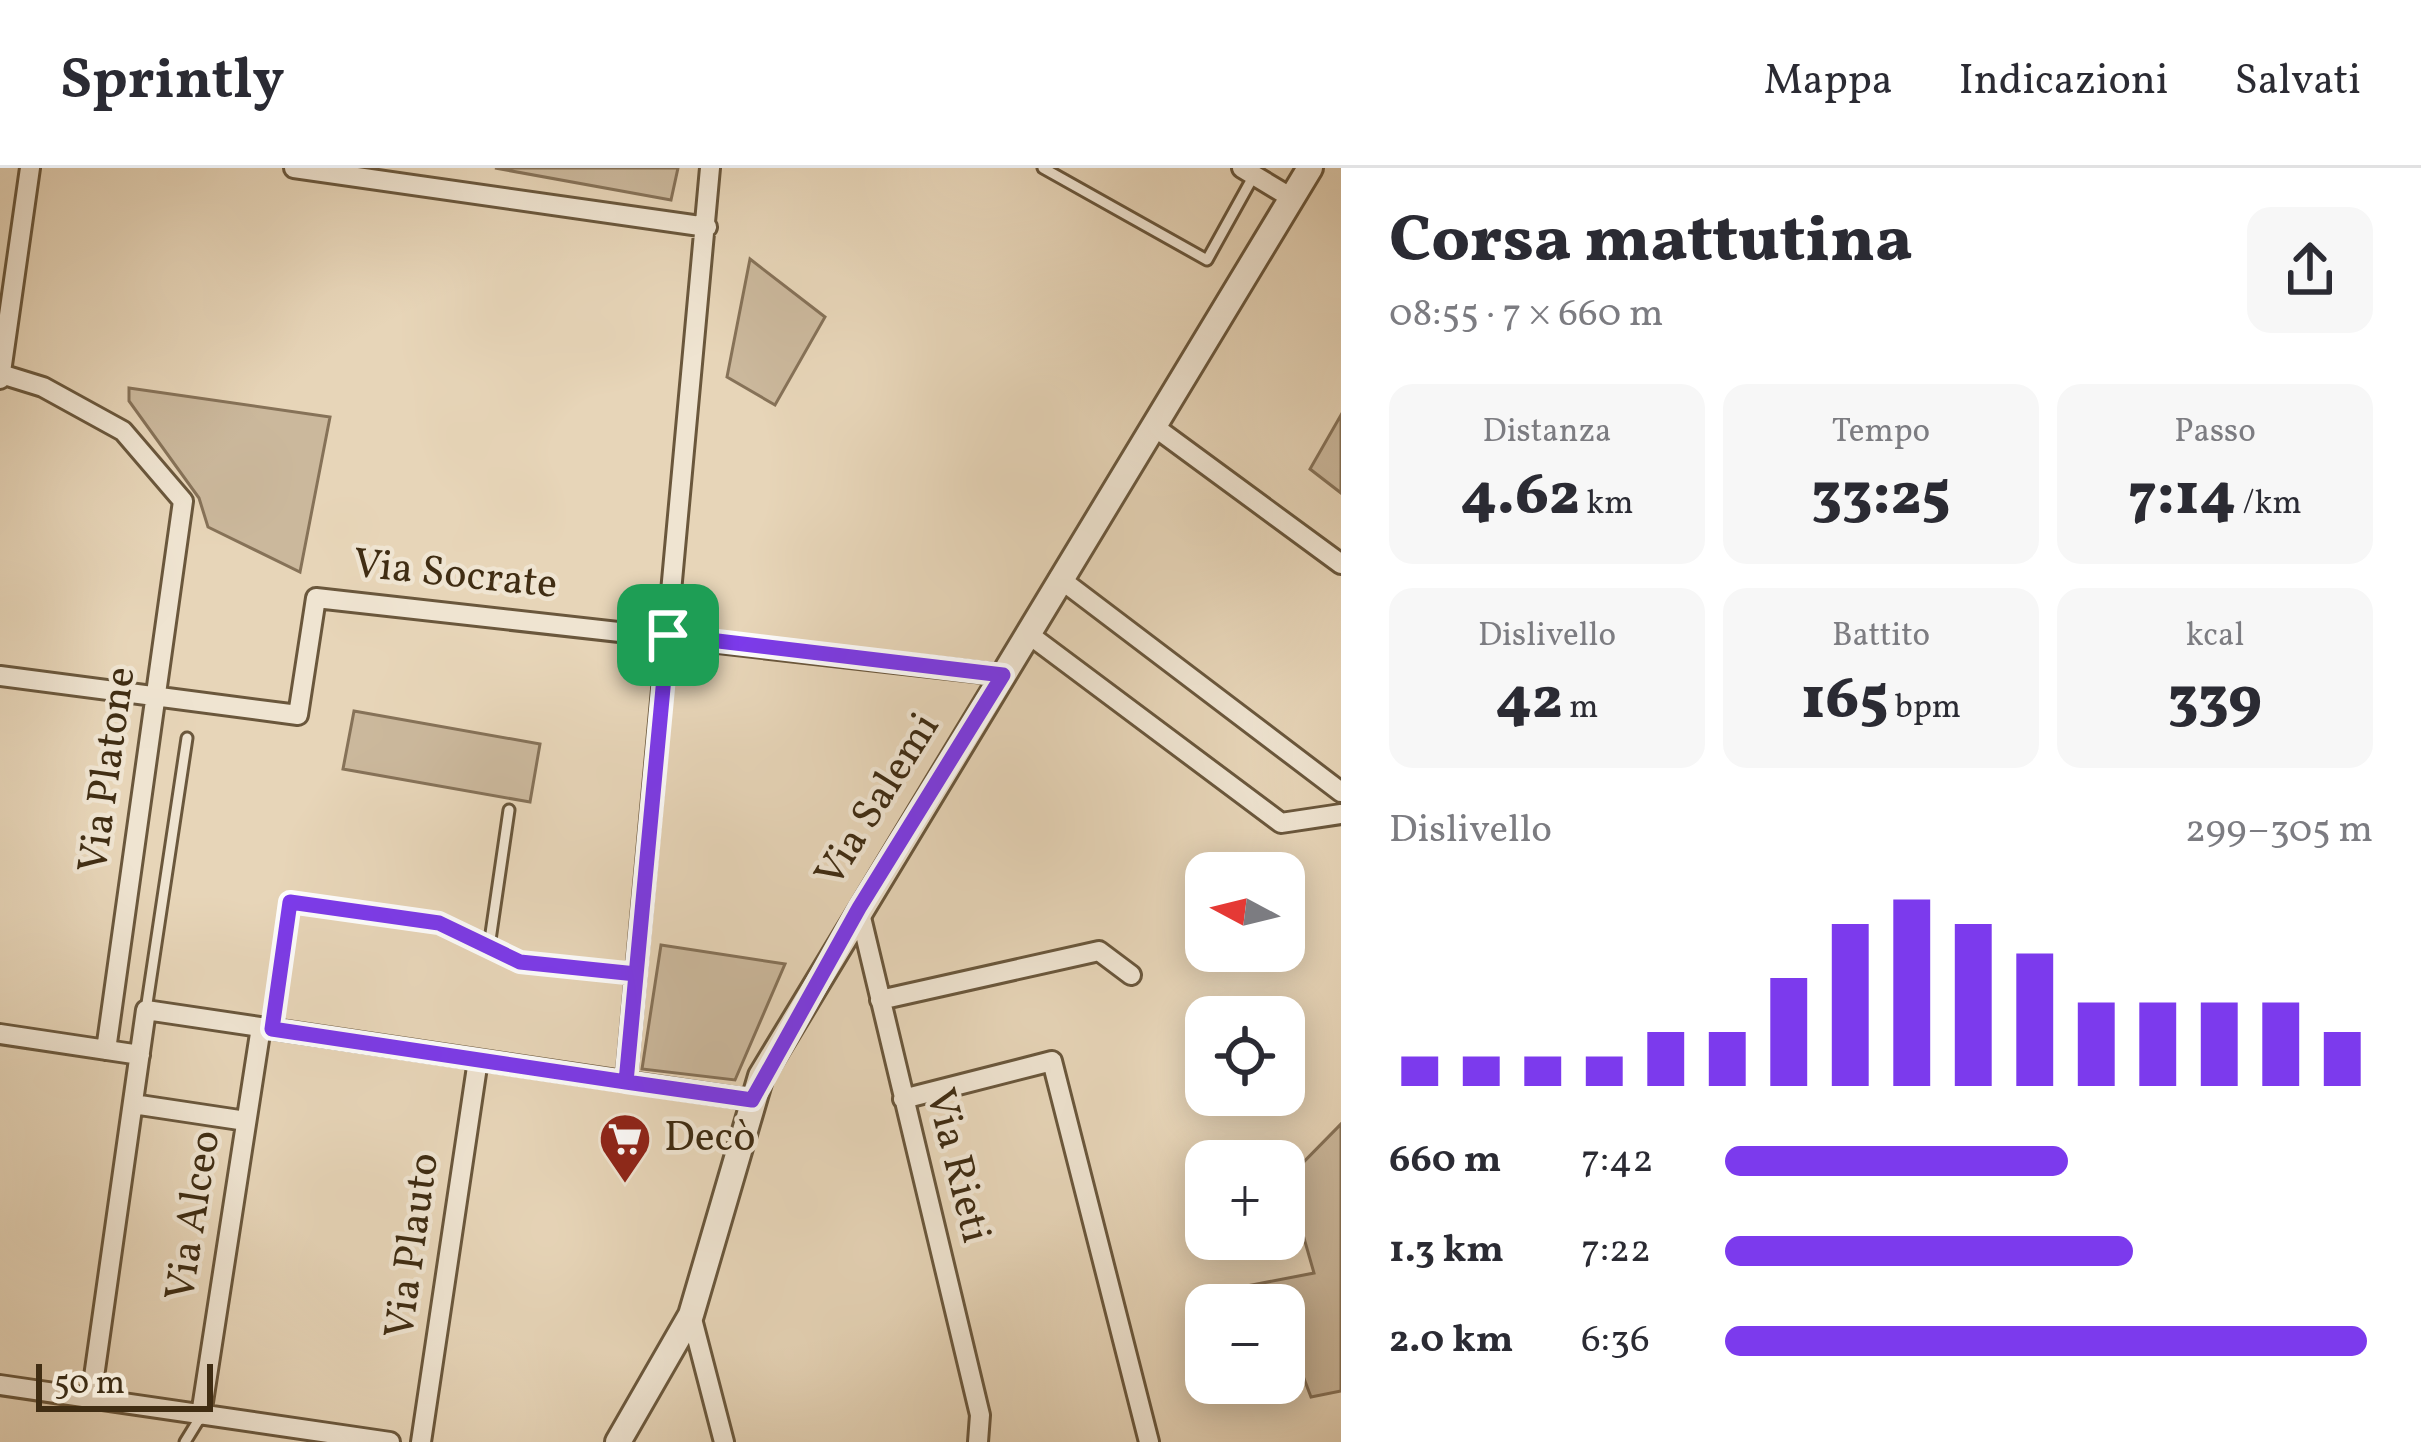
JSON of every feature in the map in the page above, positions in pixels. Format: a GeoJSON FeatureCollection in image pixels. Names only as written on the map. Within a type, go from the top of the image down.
{"type":"FeatureCollection","features":[{"type":"Feature","properties":{"kind":"street"},"geometry":{"type":"LineString","coordinates":[[0,376],[31,168]]}},
{"type":"Feature","properties":{"kind":"street"},"geometry":{"type":"LineString","coordinates":[[294,168],[420,177],[707,227]]}},
{"type":"Feature","properties":{"kind":"street"},"geometry":{"type":"LineString","coordinates":[[626,1082],[710,168]]}},
{"type":"Feature","properties":{"kind":"street","name":"Via Salemi"},"geometry":{"type":"LineString","coordinates":[[618,1442],[691,1315],[752,1100],[859,908],[1306,169]]}},
{"type":"Feature","properties":{"kind":"street"},"geometry":{"type":"LineString","coordinates":[[1248,172],[1291,197]]}},
{"type":"Feature","properties":{"kind":"street","name":"Via Platone"},"geometry":{"type":"LineString","coordinates":[[0,376],[44,387],[123,430],[183,501],[106,1050]]}},
{"type":"Feature","properties":{"kind":"street"},"geometry":{"type":"LineString","coordinates":[[1153,424],[1341,564]]}},
{"type":"Feature","properties":{"kind":"street"},"geometry":{"type":"LineString","coordinates":[[1060,578],[1341,792]]}},
{"type":"Feature","properties":{"kind":"street","name":"Via Socrate"},"geometry":{"type":"LineString","coordinates":[[0,676],[298,715],[316,598],[1003,675]]}},
{"type":"Feature","properties":{"kind":"street"},"geometry":{"type":"LineString","coordinates":[[1027,633],[1281,823],[1341,814]]}},
{"type":"Feature","properties":{"kind":"street","name":"Via Rieti"},"geometry":{"type":"LineString","coordinates":[[859,908],[980,1415],[978,1442]]}},
{"type":"Feature","properties":{"kind":"street"},"geometry":{"type":"LineString","coordinates":[[880,1000],[1099,951],[1131,975]]}},
{"type":"Feature","properties":{"kind":"street"},"geometry":{"type":"LineString","coordinates":[[91,1398],[146,1010],[752,1100]]}},
{"type":"Feature","properties":{"kind":"street","name":"Via Alceo"},"geometry":{"type":"LineString","coordinates":[[202,1415],[246,1121],[266,1028]]}},
{"type":"Feature","properties":{"kind":"street"},"geometry":{"type":"LineString","coordinates":[[0,1034],[140,1055]]}},
{"type":"Feature","properties":{"kind":"street","name":"Via Plauto"},"geometry":{"type":"LineString","coordinates":[[421,1442],[478,1060]]}},
{"type":"Feature","properties":{"kind":"street"},"geometry":{"type":"LineString","coordinates":[[903,1099],[1052,1061],[1149,1442]]}},
{"type":"Feature","properties":{"kind":"street"},"geometry":{"type":"LineString","coordinates":[[133,1104],[246,1121]]}},
{"type":"Feature","properties":{"kind":"street"},"geometry":{"type":"LineString","coordinates":[[691,1315],[724,1442]]}},
{"type":"Feature","properties":{"kind":"street"},"geometry":{"type":"LineString","coordinates":[[0,1385],[202,1415],[274,1434],[390,1442]]}},
{"type":"Feature","properties":{"kind":"lane"},"geometry":{"type":"LineString","coordinates":[[1043,168],[1207,260],[1248,172]]}},
{"type":"Feature","properties":{"kind":"lane"},"geometry":{"type":"LineString","coordinates":[[146,1010],[187,738]]}},
{"type":"Feature","properties":{"kind":"lane"},"geometry":{"type":"LineString","coordinates":[[489,946],[509,810]]}},
{"type":"Feature","properties":{"kind":"lane"},"geometry":{"type":"LineString","coordinates":[[266,1028],[290,902],[439,923],[520,962],[636,974]]}},
{"type":"Feature","properties":{"kind":"lane"},"geometry":{"type":"LineString","coordinates":[[185,1442],[202,1415]]}},
{"type":"Feature","properties":{"kind":"shaded area"},"geometry":{"type":"Polygon","coordinates":[[[495,168],[678,168],[671,200],[495,168]]]}},
{"type":"Feature","properties":{"kind":"shaded area"},"geometry":{"type":"Polygon","coordinates":[[[750,259],[825,317],[775,405],[727,377],[750,259]]]}},
{"type":"Feature","properties":{"kind":"shaded area"},"geometry":{"type":"Polygon","coordinates":[[[129,388],[330,417],[300,572],[208,527],[199,498],[129,401],[129,388]]]}},
{"type":"Feature","properties":{"kind":"shaded area"},"geometry":{"type":"Polygon","coordinates":[[[1341,415],[1341,493],[1310,469],[1341,415]]]}},
{"type":"Feature","properties":{"kind":"shaded area"},"geometry":{"type":"Polygon","coordinates":[[[354,711],[540,744],[530,802],[343,769],[354,711]]]}},
{"type":"Feature","properties":{"kind":"shaded area"},"geometry":{"type":"Polygon","coordinates":[[[661,945],[785,964],[735,1080],[642,1069],[661,945]]]}},
{"type":"Feature","properties":{"kind":"shaded area"},"geometry":{"type":"Polygon","coordinates":[[[1341,1124],[1341,1391],[1311,1397],[1305,1381],[1305,1284],[1257,1284],[1314,1273],[1305,1242],[1305,1161],[1341,1124]]]}},
{"type":"Feature","properties":{"kind":"place","name":"Decò"},"geometry":{"type":"Point","coordinates":[625,1185]}},
{"type":"Feature","properties":{"kind":"route"},"geometry":{"type":"LineString","coordinates":[[668,635],[626,1082],[272,1029],[290,902],[439,923],[520,962],[636,974],[626,1082],[752,1100],[761,1076],[859,908],[1003,675],[668,635]]}}]}
